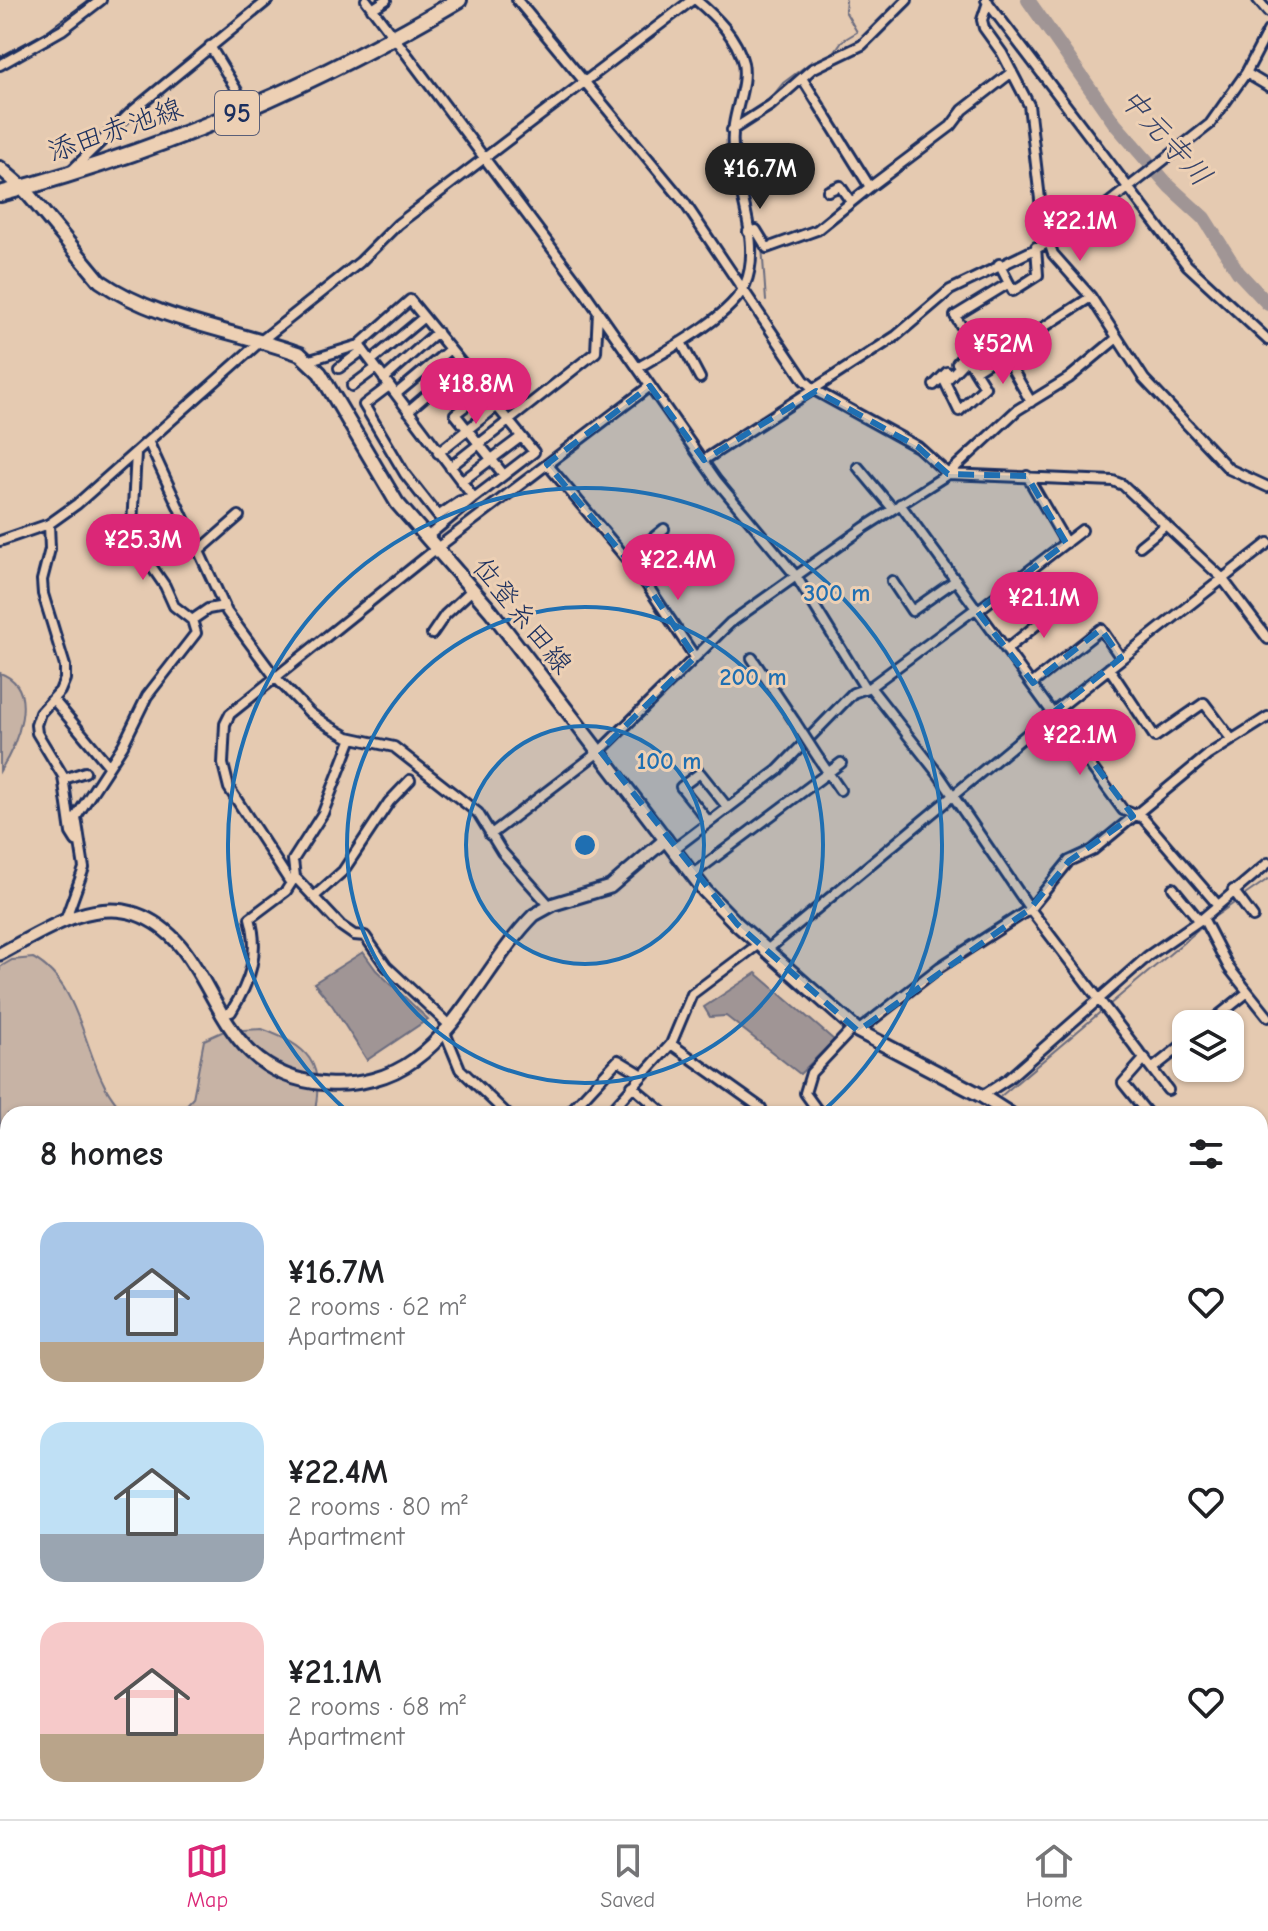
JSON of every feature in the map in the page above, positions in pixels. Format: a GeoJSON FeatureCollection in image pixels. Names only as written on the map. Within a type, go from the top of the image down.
{"type":"FeatureCollection","features":[{"type":"Feature","properties":{"kind":"main road","name":"添田赤池線"},"geometry":{"type":"LineString","coordinates":[[0,194],[153,146],[248,109],[394,39],[459,0]]}},
{"type":"Feature","properties":{"kind":"main road","name":"位登糸田線"},"geometry":{"type":"LineString","coordinates":[[0,168],[23,188],[100,281],[112,290],[138,302],[300,354],[320,373],[397,503],[473,589],[693,874],[737,924],[856,1029],[998,1106]]}},
{"type":"Feature","properties":{"kind":"street"},"geometry":{"type":"LineString","coordinates":[[0,65],[62,30],[101,0]]}},
{"type":"Feature","properties":{"kind":"street"},"geometry":{"type":"LineString","coordinates":[[69,173],[130,113],[268,0]]}},
{"type":"Feature","properties":{"kind":"street"},"geometry":{"type":"LineString","coordinates":[[366,0],[639,367],[716,480],[796,576],[868,687],[954,796],[1030,909],[1168,1090]]}},
{"type":"Feature","properties":{"kind":"street"},"geometry":{"type":"LineString","coordinates":[[372,9],[386,0]]}},
{"type":"Feature","properties":{"kind":"street"},"geometry":{"type":"LineString","coordinates":[[517,0],[684,202],[745,287],[804,380],[816,391],[918,447],[948,474],[1113,481],[1139,497],[1221,577],[1268,639]]}},
{"type":"Feature","properties":{"kind":"street"},"geometry":{"type":"LineString","coordinates":[[0,541],[49,524],[136,453],[262,340],[313,303],[398,224],[486,160],[581,81],[691,0],[717,17],[739,51],[744,66],[732,130],[752,263],[745,287],[738,297],[681,342],[639,367]]}},
{"type":"Feature","properties":{"kind":"street"},"geometry":{"type":"LineString","coordinates":[[732,130],[771,105],[821,64],[862,45],[907,0]]}},
{"type":"Feature","properties":{"kind":"street"},"geometry":{"type":"LineString","coordinates":[[1258,0],[1268,12]]}},
{"type":"Feature","properties":{"kind":"street"},"geometry":{"type":"LineString","coordinates":[[987,1],[982,20],[984,28],[1029,105],[1048,242],[1062,267],[1091,297],[1144,379],[1229,469],[1268,487]]}},
{"type":"Feature","properties":{"kind":"street"},"geometry":{"type":"LineString","coordinates":[[987,1],[1187,265],[1268,340]]}},
{"type":"Feature","properties":{"kind":"street"},"geometry":{"type":"LineString","coordinates":[[704,460],[816,391],[896,336],[933,302],[999,264],[1073,231],[1210,124],[1246,73],[1268,32]]}},
{"type":"Feature","properties":{"kind":"street"},"geometry":{"type":"LineString","coordinates":[[210,46],[248,109]]}},
{"type":"Feature","properties":{"kind":"street"},"geometry":{"type":"LineString","coordinates":[[748,232],[756,230],[767,248],[817,230],[951,126],[963,110],[1012,72]]}},
{"type":"Feature","properties":{"kind":"street"},"geometry":{"type":"LineString","coordinates":[[1246,73],[1268,86]]}},
{"type":"Feature","properties":{"kind":"street"},"geometry":{"type":"LineString","coordinates":[[802,78],[870,187]]}},
{"type":"Feature","properties":{"kind":"street"},"geometry":{"type":"LineString","coordinates":[[740,192],[770,180]]}},
{"type":"Feature","properties":{"kind":"street"},"geometry":{"type":"LineString","coordinates":[[828,191],[840,186],[851,202]]}},
{"type":"Feature","properties":{"kind":"street"},"geometry":{"type":"LineString","coordinates":[[999,264],[1013,291],[1038,275],[1036,247]]}},
{"type":"Feature","properties":{"kind":"street"},"geometry":{"type":"LineString","coordinates":[[934,385],[970,349],[971,343],[955,316],[1009,283]]}},
{"type":"Feature","properties":{"kind":"street"},"geometry":{"type":"LineString","coordinates":[[975,371],[1091,297]]}},
{"type":"Feature","properties":{"kind":"street"},"geometry":{"type":"LineString","coordinates":[[339,368],[410,300],[534,452],[427,537]]}},
{"type":"Feature","properties":{"kind":"street"},"geometry":{"type":"LineString","coordinates":[[450,467],[596,352],[598,311]]}},
{"type":"Feature","properties":{"kind":"street"},"geometry":{"type":"LineString","coordinates":[[352,386],[424,317]]}},
{"type":"Feature","properties":{"kind":"street"},"geometry":{"type":"LineString","coordinates":[[387,320],[401,336]]}},
{"type":"Feature","properties":{"kind":"street"},"geometry":{"type":"LineString","coordinates":[[437,332],[364,405],[405,474],[438,516],[460,501],[474,498]]}},
{"type":"Feature","properties":{"kind":"street"},"geometry":{"type":"LineString","coordinates":[[490,835],[600,751],[730,623],[948,474],[980,441],[1069,378],[1117,338]]}},
{"type":"Feature","properties":{"kind":"street"},"geometry":{"type":"LineString","coordinates":[[681,342],[700,378]]}},
{"type":"Feature","properties":{"kind":"street"},"geometry":{"type":"LineString","coordinates":[[307,361],[361,348]]}},
{"type":"Feature","properties":{"kind":"street"},"geometry":{"type":"LineString","coordinates":[[361,348],[474,498]]}},
{"type":"Feature","properties":{"kind":"street"},"geometry":{"type":"LineString","coordinates":[[396,394],[450,349]]}},
{"type":"Feature","properties":{"kind":"street"},"geometry":{"type":"LineString","coordinates":[[1003,353],[1031,402]]}},
{"type":"Feature","properties":{"kind":"street"},"geometry":{"type":"LineString","coordinates":[[408,411],[449,376],[437,360]]}},
{"type":"Feature","properties":{"kind":"street"},"geometry":{"type":"LineString","coordinates":[[965,361],[975,371],[985,387],[959,411],[945,382],[965,361]]}},
{"type":"Feature","properties":{"kind":"street"},"geometry":{"type":"LineString","coordinates":[[499,1106],[460,1069],[446,1027],[386,966],[365,936],[354,935],[341,926],[316,895],[292,880],[229,788],[223,764],[225,724],[230,714],[437,548],[650,386]]}},
{"type":"Feature","properties":{"kind":"street"},"geometry":{"type":"LineString","coordinates":[[483,393],[455,414],[504,475]]}},
{"type":"Feature","properties":{"kind":"street"},"geometry":{"type":"LineString","coordinates":[[438,453],[496,407]]}},
{"type":"Feature","properties":{"kind":"street"},"geometry":{"type":"LineString","coordinates":[[461,482],[521,437]]}},
{"type":"Feature","properties":{"kind":"street"},"geometry":{"type":"LineString","coordinates":[[148,441],[224,606],[275,677],[310,713],[352,738],[394,747],[478,813],[490,835],[550,906]]}},
{"type":"Feature","properties":{"kind":"street"},"geometry":{"type":"LineString","coordinates":[[66,918],[84,868],[76,817],[109,766],[147,696],[196,633],[192,620],[174,606],[165,586],[136,544],[132,526],[136,453]]}},
{"type":"Feature","properties":{"kind":"street"},"geometry":{"type":"LineString","coordinates":[[547,464],[641,576],[695,657]]}},
{"type":"Feature","properties":{"kind":"street"},"geometry":{"type":"LineString","coordinates":[[858,467],[897,506],[956,580],[1055,711],[1123,810],[1143,818],[1217,904]]}},
{"type":"Feature","properties":{"kind":"street"},"geometry":{"type":"LineString","coordinates":[[1027,476],[1066,543]]}},
{"type":"Feature","properties":{"kind":"street"},"geometry":{"type":"LineString","coordinates":[[199,551],[239,516]]}},
{"type":"Feature","properties":{"kind":"street"},"geometry":{"type":"LineString","coordinates":[[49,524],[50,549],[42,580],[43,594],[65,666],[65,679],[40,713],[37,733],[64,779],[71,833],[78,845]]}},
{"type":"Feature","properties":{"kind":"street"},"geometry":{"type":"LineString","coordinates":[[1140,546],[1166,525]]}},
{"type":"Feature","properties":{"kind":"street"},"geometry":{"type":"LineString","coordinates":[[627,559],[664,529]]}},
{"type":"Feature","properties":{"kind":"street"},"geometry":{"type":"LineString","coordinates":[[0,954],[66,918],[120,911],[151,922],[178,943],[237,1040],[278,1071],[325,1084],[356,1083],[392,1072],[415,1060],[446,1027],[528,921],[550,906],[610,887],[670,844],[709,822],[778,770],[853,693],[868,687],[1082,530]]}},
{"type":"Feature","properties":{"kind":"street"},"geometry":{"type":"LineString","coordinates":[[615,1106],[671,1044],[692,994],[764,946],[954,796],[1221,577],[1268,543]]}},
{"type":"Feature","properties":{"kind":"street"},"geometry":{"type":"LineString","coordinates":[[641,576],[673,549]]}},
{"type":"Feature","properties":{"kind":"street"},"geometry":{"type":"LineString","coordinates":[[892,581],[912,611],[956,580]]}},
{"type":"Feature","properties":{"kind":"street"},"geometry":{"type":"LineString","coordinates":[[432,634],[445,615],[473,589]]}},
{"type":"Feature","properties":{"kind":"street"},"geometry":{"type":"LineString","coordinates":[[1007,649],[1061,605]]}},
{"type":"Feature","properties":{"kind":"street"},"geometry":{"type":"LineString","coordinates":[[192,620],[208,609],[224,606]]}},
{"type":"Feature","properties":{"kind":"street"},"geometry":{"type":"LineString","coordinates":[[1033,683],[1101,629],[1121,658]]}},
{"type":"Feature","properties":{"kind":"street"},"geometry":{"type":"LineString","coordinates":[[752,658],[840,790]]}},
{"type":"Feature","properties":{"kind":"street"},"geometry":{"type":"LineString","coordinates":[[1109,668],[1155,737],[1204,703],[1232,740]]}},
{"type":"Feature","properties":{"kind":"street"},"geometry":{"type":"LineString","coordinates":[[53,699],[109,766]]}},
{"type":"Feature","properties":{"kind":"street"},"geometry":{"type":"LineString","coordinates":[[814,1106],[805,1093],[811,1073],[856,1029],[940,967],[1030,909],[1069,861],[1093,850],[1232,740],[1268,717]]}},
{"type":"Feature","properties":{"kind":"street"},"geometry":{"type":"LineString","coordinates":[[221,1015],[231,1012],[249,980],[256,938],[250,918],[286,891],[292,880],[293,860],[323,813],[352,738]]}},
{"type":"Feature","properties":{"kind":"street"},"geometry":{"type":"LineString","coordinates":[[693,874],[841,763]]}},
{"type":"Feature","properties":{"kind":"street"},"geometry":{"type":"LineString","coordinates":[[64,779],[85,772]]}},
{"type":"Feature","properties":{"kind":"street"},"geometry":{"type":"LineString","coordinates":[[709,822],[681,787],[700,773],[728,808]]}},
{"type":"Feature","properties":{"kind":"street"},"geometry":{"type":"LineString","coordinates":[[316,895],[343,871],[389,802],[410,780]]}},
{"type":"Feature","properties":{"kind":"street"},"geometry":{"type":"LineString","coordinates":[[982,1096],[1008,1079],[1047,1041],[1101,999],[1148,956],[1201,919],[1268,863]]}},
{"type":"Feature","properties":{"kind":"street"},"geometry":{"type":"LineString","coordinates":[[1173,888],[1201,919],[1229,968],[1268,1017]]}},
{"type":"Feature","properties":{"kind":"street"},"geometry":{"type":"LineString","coordinates":[[1233,890],[1253,917]]}},
{"type":"Feature","properties":{"kind":"street"},"geometry":{"type":"LineString","coordinates":[[1226,1010],[1248,992]]}},
{"type":"Feature","properties":{"kind":"street"},"geometry":{"type":"LineString","coordinates":[[671,1044],[758,1106]]}},
{"type":"Feature","properties":{"kind":"street"},"geometry":{"type":"LineString","coordinates":[[1152,1069],[1172,1053]]}},
{"type":"Feature","properties":{"kind":"street"},"geometry":{"type":"LineString","coordinates":[[1142,1106],[1123,1083],[1145,1058]]}},
{"type":"Feature","properties":{"kind":"street"},"geometry":{"type":"LineString","coordinates":[[575,1106],[618,1060],[643,1075]]}},
{"type":"Feature","properties":{"kind":"street"},"geometry":{"type":"LineString","coordinates":[[632,1086],[656,1106]]}},
{"type":"Feature","properties":{"kind":"highlighted area"},"geometry":{"type":"Polygon","coordinates":[[[650,386],[704,460],[816,391],[918,447],[948,474],[1027,476],[1066,543],[977,611],[1033,683],[1101,629],[1121,658],[1055,711],[1133,816],[1069,861],[1030,909],[858,1031],[737,924],[600,751],[695,657],[641,576],[547,464],[650,386]]]}},
{"type":"Feature","properties":{"kind":"shaded area"},"geometry":{"type":"Polygon","coordinates":[[[0,673],[13,680],[23,704],[18,733],[0,771],[0,673]]]}},
{"type":"Feature","properties":{"kind":"shaded area"},"geometry":{"type":"Polygon","coordinates":[[[363,952],[376,970],[428,1019],[367,1060],[314,983],[363,952]]]}},
{"type":"Feature","properties":{"kind":"shaded area"},"geometry":{"type":"Polygon","coordinates":[[[33,958],[48,968],[60,982],[77,1013],[105,1086],[118,1106],[0,1106],[0,967],[12,960],[33,958]]]}},
{"type":"Feature","properties":{"kind":"shaded area"},"geometry":{"type":"Polygon","coordinates":[[[756,973],[834,1040],[800,1074],[726,1016],[710,1017],[704,1007],[756,973]]]}},
{"type":"Feature","properties":{"kind":"shaded area"},"geometry":{"type":"Polygon","coordinates":[[[262,1029],[301,1050],[315,1069],[315,1106],[186,1106],[193,1098],[204,1040],[224,1031],[262,1029]]]}},
{"type":"Feature","properties":{"kind":"waterway"},"geometry":{"type":"LineString","coordinates":[[767,103],[783,83],[811,62],[832,55],[842,41],[857,32],[845,11],[846,0]]}},
{"type":"Feature","properties":{"kind":"waterway","name":"中元寺川"},"geometry":{"type":"LineString","coordinates":[[1028,0],[1115,124],[1169,186],[1204,218],[1238,272],[1268,304]]}},
{"type":"Feature","properties":{"kind":"waterway"},"geometry":{"type":"LineString","coordinates":[[737,131],[744,188]]}},
{"type":"Feature","properties":{"kind":"waterway"},"geometry":{"type":"LineString","coordinates":[[762,246],[766,301]]}},
{"type":"Feature","properties":{"kind":"waterway"},"geometry":{"type":"LineString","coordinates":[[1242,897],[1268,879]]}},
{"type":"Feature","properties":{"kind":"waterway"},"geometry":{"type":"LineString","coordinates":[[1210,920],[1237,901]]}},
{"type":"Feature","properties":{"kind":"waterway"},"geometry":{"type":"LineString","coordinates":[[1109,1005],[1202,927]]}},
{"type":"Feature","properties":{"kind":"waterway"},"geometry":{"type":"LineString","coordinates":[[1001,1096],[1104,1009]]}},
{"type":"Feature","properties":{"kind":"railway"},"geometry":{"type":"LineString","coordinates":[[0,57],[44,33],[89,0]]}}]}
